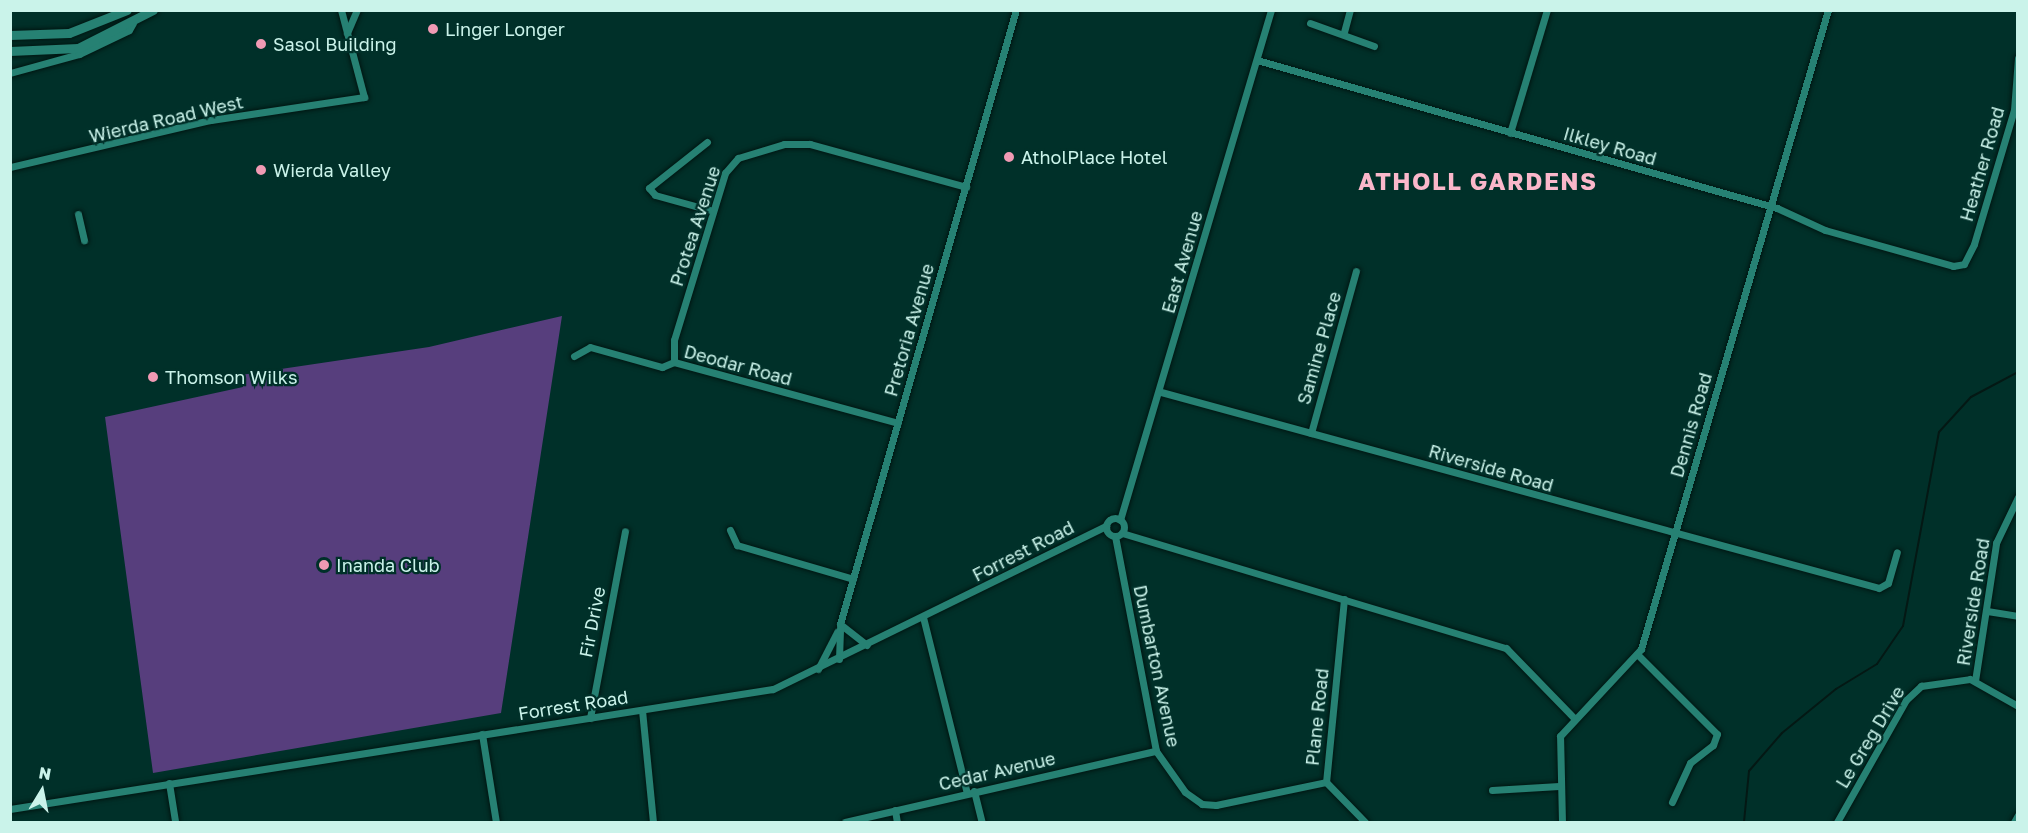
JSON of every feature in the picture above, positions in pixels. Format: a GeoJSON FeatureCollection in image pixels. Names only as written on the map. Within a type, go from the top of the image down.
{"type":"FeatureCollection","features":[{"type":"Feature","properties":{"kind":"main road"},"geometry":{"type":"LineString","coordinates":[[10,35],[69,33],[127,10]]}},
{"type":"Feature","properties":{"kind":"main road"},"geometry":{"type":"LineString","coordinates":[[10,51],[78,48],[133,23],[153,10]]}},
{"type":"Feature","properties":{"kind":"street"},"geometry":{"type":"LineString","coordinates":[[341,10],[347,33]]}},
{"type":"Feature","properties":{"kind":"street"},"geometry":{"type":"LineString","coordinates":[[347,33],[357,10]]}},
{"type":"Feature","properties":{"kind":"street","name":"Pretoria Avenue"},"geometry":{"type":"LineString","coordinates":[[839,659],[840,624],[1016,10]]}},
{"type":"Feature","properties":{"kind":"street","name":"East Avenue"},"geometry":{"type":"LineString","coordinates":[[1120,520],[1161,392],[1271,10]]}},
{"type":"Feature","properties":{"kind":"street"},"geometry":{"type":"LineString","coordinates":[[1344,32],[1350,10]]}},
{"type":"Feature","properties":{"kind":"street"},"geometry":{"type":"LineString","coordinates":[[1510,133],[1547,10]]}},
{"type":"Feature","properties":{"kind":"street","name":"Dennis Road"},"geometry":{"type":"LineString","coordinates":[[1562,822],[1559,786],[1560,736],[1573,717],[1637,654],[1828,10]]}},
{"type":"Feature","properties":{"kind":"street"},"geometry":{"type":"LineString","coordinates":[[10,73],[79,54],[129,30],[133,23]]}},
{"type":"Feature","properties":{"kind":"street"},"geometry":{"type":"LineString","coordinates":[[1310,23],[1344,32],[1374,46]]}},
{"type":"Feature","properties":{"kind":"street","name":"Wierda Road West"},"geometry":{"type":"LineString","coordinates":[[10,167],[222,118],[364,97],[347,33]]}},
{"type":"Feature","properties":{"kind":"street","name":"Heather Road"},"geometry":{"type":"LineString","coordinates":[[1953,266],[1964,264],[1974,244],[2016,102],[2018,58]]}},
{"type":"Feature","properties":{"kind":"street","name":"Ilkley Road"},"geometry":{"type":"LineString","coordinates":[[1257,60],[1770,206],[1824,231],[1953,266]]}},
{"type":"Feature","properties":{"kind":"street"},"geometry":{"type":"LineString","coordinates":[[707,142],[649,188],[655,195],[713,211]]}},
{"type":"Feature","properties":{"kind":"street","name":"Protea Avenue"},"geometry":{"type":"LineString","coordinates":[[674,362],[674,340],[713,211],[732,163],[784,144],[825,146],[966,187]]}},
{"type":"Feature","properties":{"kind":"street"},"geometry":{"type":"LineString","coordinates":[[78,214],[84,240]]}},
{"type":"Feature","properties":{"kind":"street","name":"Samine Place"},"geometry":{"type":"LineString","coordinates":[[1311,433],[1356,271]]}},
{"type":"Feature","properties":{"kind":"street","name":"Deodar Road"},"geometry":{"type":"LineString","coordinates":[[574,356],[590,347],[662,367],[674,362],[898,423]]}},
{"type":"Feature","properties":{"kind":"street","name":"Riverside Road"},"geometry":{"type":"LineString","coordinates":[[1161,392],[1674,535],[1814,573],[1882,588],[1897,552]]}},
{"type":"Feature","properties":{"kind":"street","name":"Riverside Road"},"geometry":{"type":"LineString","coordinates":[[1975,681],[1998,535],[2018,497]]}},
{"type":"Feature","properties":{"kind":"street","name":"Forrest Road"},"geometry":{"type":"LineString","coordinates":[[10,808],[762,692],[839,659],[1120,520]]}},
{"type":"Feature","properties":{"kind":"street","name":"Dumbarton Avenue"},"geometry":{"type":"LineString","coordinates":[[1120,520],[1118,534],[1156,751],[1185,792],[1202,804],[1326,782]]}},
{"type":"Feature","properties":{"kind":"street"},"geometry":{"type":"LineString","coordinates":[[1106,526],[1118,534],[1506,648],[1573,717]]}},
{"type":"Feature","properties":{"kind":"street"},"geometry":{"type":"LineString","coordinates":[[730,530],[737,545],[853,579]]}},
{"type":"Feature","properties":{"kind":"street","name":"Fir Drive"},"geometry":{"type":"LineString","coordinates":[[590,718],[624,531]]}},
{"type":"Feature","properties":{"kind":"street","name":"Plane Road"},"geometry":{"type":"LineString","coordinates":[[1344,599],[1326,782],[1365,822]]}},
{"type":"Feature","properties":{"kind":"street"},"geometry":{"type":"LineString","coordinates":[[1987,611],[2018,616]]}},
{"type":"Feature","properties":{"kind":"street"},"geometry":{"type":"LineString","coordinates":[[923,617],[971,792],[982,822]]}},
{"type":"Feature","properties":{"kind":"street"},"geometry":{"type":"LineString","coordinates":[[818,669],[840,624],[867,645]]}},
{"type":"Feature","properties":{"kind":"street"},"geometry":{"type":"LineString","coordinates":[[1637,654],[1717,734],[1713,745],[1690,763],[1672,802]]}},
{"type":"Feature","properties":{"kind":"street","name":"Le Greg Drive"},"geometry":{"type":"LineString","coordinates":[[1837,822],[1912,692],[1934,681],[1975,681]]}},
{"type":"Feature","properties":{"kind":"street"},"geometry":{"type":"LineString","coordinates":[[1975,681],[2018,706]]}},
{"type":"Feature","properties":{"kind":"street"},"geometry":{"type":"LineString","coordinates":[[642,710],[653,822]]}},
{"type":"Feature","properties":{"kind":"street"},"geometry":{"type":"LineString","coordinates":[[482,734],[496,822]]}},
{"type":"Feature","properties":{"kind":"street","name":"Cedar Avenue"},"geometry":{"type":"LineString","coordinates":[[845,822],[866,820],[895,810],[1156,751]]}},
{"type":"Feature","properties":{"kind":"street"},"geometry":{"type":"LineString","coordinates":[[169,783],[175,822]]}},
{"type":"Feature","properties":{"kind":"street"},"geometry":{"type":"LineString","coordinates":[[1492,790],[1559,786]]}},
{"type":"Feature","properties":{"kind":"street"},"geometry":{"type":"LineString","coordinates":[[895,810],[897,822]]}},
{"type":"Feature","properties":{"kind":"street"},"geometry":{"type":"LineString","coordinates":[[2014,822],[2018,815]]}},
{"type":"Feature","properties":{"kind":"shaded area","name":"Inanda Club"},"geometry":{"type":"Polygon","coordinates":[[[562,316],[501,713],[153,773],[105,417],[243,387],[241,375],[429,347],[562,316]]]}},
{"type":"Feature","properties":{"kind":"waterway"},"geometry":{"type":"LineString","coordinates":[[1744,822],[1749,771],[1782,733],[1836,689],[1877,664],[1903,626],[1939,432],[1971,397],[2018,372]]}},
{"type":"Feature","properties":{"kind":"place","name":"Linger Longer"},"geometry":{"type":"Point","coordinates":[433,29]}},
{"type":"Feature","properties":{"kind":"place","name":"Sasol Building"},"geometry":{"type":"Point","coordinates":[261,44]}},
{"type":"Feature","properties":{"kind":"place","name":"AtholPlace Hotel"},"geometry":{"type":"Point","coordinates":[1009,157]}},
{"type":"Feature","properties":{"kind":"place","name":"Wierda Valley"},"geometry":{"type":"Point","coordinates":[261,170]}},
{"type":"Feature","properties":{"kind":"place","name":"Thomson Wilks"},"geometry":{"type":"Point","coordinates":[153,377]}},
{"type":"Feature","properties":{"kind":"place","name":"Inanda Club"},"geometry":{"type":"Point","coordinates":[324,565]}},
{"type":"Feature","properties":{"kind":"district","name":"ATHOLL GARDENS"},"geometry":{"type":"Point","coordinates":[1478,181]}}]}
